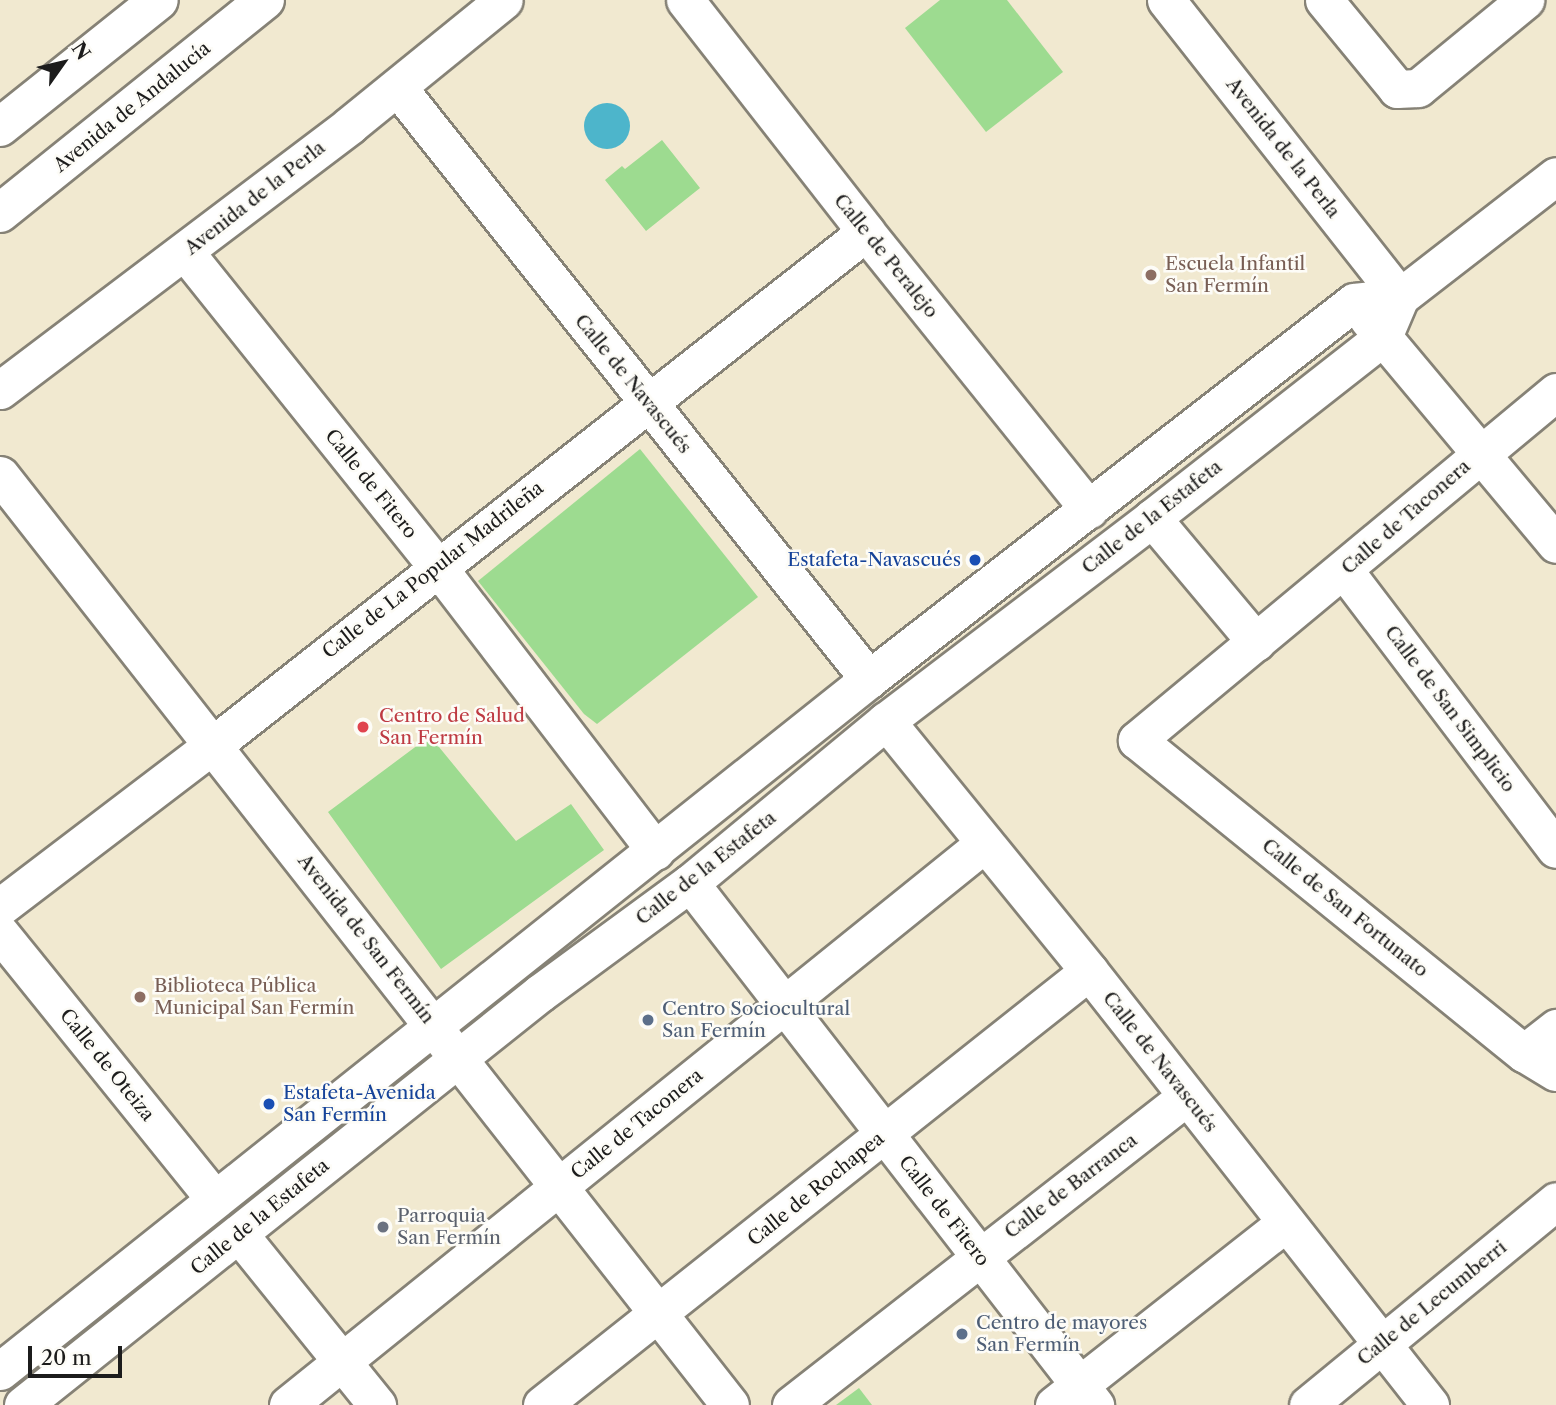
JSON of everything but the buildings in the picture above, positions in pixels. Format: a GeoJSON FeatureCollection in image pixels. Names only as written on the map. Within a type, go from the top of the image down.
{"type":"FeatureCollection","features":[{"type":"Feature","properties":{"kind":"main road"},"geometry":{"type":"LineString","coordinates":[[0,127],[159,0]]}},
{"type":"Feature","properties":{"kind":"main road","name":"Avenida de Andalucía"},"geometry":{"type":"LineString","coordinates":[[0,213],[265,0]]}},
{"type":"Feature","properties":{"kind":"street","name":"Avenida de la Perla"},"geometry":{"type":"LineString","coordinates":[[0,390],[398,88],[504,0]]}},
{"type":"Feature","properties":{"kind":"street","name":"Calle de Peralejo"},"geometry":{"type":"LineString","coordinates":[[685,0],[866,232],[1089,509]]}},
{"type":"Feature","properties":{"kind":"street","name":"Avenida de la Perla"},"geometry":{"type":"LineString","coordinates":[[1166,0],[1400,297]]}},
{"type":"Feature","properties":{"kind":"street"},"geometry":{"type":"LineString","coordinates":[[1324,0],[1397,89],[1418,88],[1525,0]]}},
{"type":"Feature","properties":{"kind":"street","name":"Calle de Navascués"},"geometry":{"type":"LineString","coordinates":[[398,88],[869,679]]}},
{"type":"Feature","properties":{"kind":"street","name":"Calle de la Estafeta"},"geometry":{"type":"LineString","coordinates":[[29,1403],[540,993],[690,883],[886,721],[1152,519],[1383,337],[1400,297],[1556,176]]}},
{"type":"Feature","properties":{"kind":"street","name":"Calle de La Popular Madrileña"},"geometry":{"type":"LineString","coordinates":[[0,907],[213,745],[437,566],[866,232]]}},
{"type":"Feature","properties":{"kind":"street","name":"Calle de Fitero"},"geometry":{"type":"LineString","coordinates":[[185,252],[437,566],[656,851]]}},
{"type":"Feature","properties":{"kind":"street"},"geometry":{"type":"LineString","coordinates":[[29,1403],[2,1366],[656,851],[869,679],[1354,302],[1400,297]]}},
{"type":"Feature","properties":{"kind":"street"},"geometry":{"type":"LineString","coordinates":[[1354,302],[1556,544]]}},
{"type":"Feature","properties":{"kind":"street","name":"Calle de Taconera"},"geometry":{"type":"LineString","coordinates":[[1137,740],[1344,570],[1480,452],[1556,392]]}},
{"type":"Feature","properties":{"kind":"street","name":"Avenida de San Fermín"},"geometry":{"type":"LineString","coordinates":[[0,475],[730,1405]]}},
{"type":"Feature","properties":{"kind":"street"},"geometry":{"type":"LineString","coordinates":[[1152,519],[1256,642]]}},
{"type":"Feature","properties":{"kind":"street","name":"Calle de San Simplicio"},"geometry":{"type":"LineString","coordinates":[[1344,570],[1556,849]]}},
{"type":"Feature","properties":{"kind":"street","name":"Calle de Navascués"},"geometry":{"type":"LineString","coordinates":[[886,721],[1089,971],[1430,1405]]}},
{"type":"Feature","properties":{"kind":"street","name":"Calle de San Fortunato"},"geometry":{"type":"LineString","coordinates":[[1137,740],[1524,1053],[1556,1072]]}},
{"type":"Feature","properties":{"kind":"street","name":"Calle de Taconera"},"geometry":{"type":"LineString","coordinates":[[288,1405],[985,843]]}},
{"type":"Feature","properties":{"kind":"street","name":"Calle de Fitero"},"geometry":{"type":"LineString","coordinates":[[690,883],[979,1256],[1076,1398]]}},
{"type":"Feature","properties":{"kind":"street","name":"Calle de Oteiza"},"geometry":{"type":"LineString","coordinates":[[0,933],[214,1198]]}},
{"type":"Feature","properties":{"kind":"street","name":"Calle de Rochapea"},"geometry":{"type":"LineString","coordinates":[[542,1405],[1089,971]]}},
{"type":"Feature","properties":{"kind":"street"},"geometry":{"type":"LineString","coordinates":[[1524,1053],[1556,1028]]}},
{"type":"Feature","properties":{"kind":"street","name":"Calle de Barranca"},"geometry":{"type":"LineString","coordinates":[[791,1405],[1186,1097]]}},
{"type":"Feature","properties":{"kind":"street","name":"Calle de Lecumberri"},"geometry":{"type":"LineString","coordinates":[[1308,1405],[1556,1201]]}},
{"type":"Feature","properties":{"kind":"street"},"geometry":{"type":"LineString","coordinates":[[1076,1398],[1285,1223]]}},
{"type":"Feature","properties":{"kind":"street"},"geometry":{"type":"LineString","coordinates":[[239,1234],[377,1405]]}},
{"type":"Feature","properties":{"kind":"green space"},"geometry":{"type":"Polygon","coordinates":[[[940,0],[1007,0],[1063,72],[986,132],[905,28],[940,0]]]}},
{"type":"Feature","properties":{"kind":"green space"},"geometry":{"type":"Polygon","coordinates":[[[662,140],[700,188],[646,231],[605,180],[622,166],[625,169],[662,140]]]}},
{"type":"Feature","properties":{"kind":"green space"},"geometry":{"type":"Polygon","coordinates":[[[640,449],[758,597],[597,724],[584,714],[478,581],[640,449]]]}},
{"type":"Feature","properties":{"kind":"green space"},"geometry":{"type":"Polygon","coordinates":[[[430,736],[516,841],[571,804],[604,850],[441,969],[328,812],[430,736]]]}},
{"type":"Feature","properties":{"kind":"green space"},"geometry":{"type":"Polygon","coordinates":[[[859,1388],[872,1405],[836,1405],[859,1388]]]}},
{"type":"Feature","properties":{"kind":"water"},"geometry":{"type":"Polygon","coordinates":[[[607,103],[624,109],[630,126],[624,143],[607,149],[590,143],[584,126],[590,109],[607,103]]]}},
{"type":"Feature","properties":{"kind":"place","name":"Escuela Infantil San Fermín"},"geometry":{"type":"Point","coordinates":[1151,275]}},
{"type":"Feature","properties":{"kind":"place","name":"Estafeta-Navascués"},"geometry":{"type":"Point","coordinates":[975,560]}},
{"type":"Feature","properties":{"kind":"place","name":"Centro de Salud San Fermín"},"geometry":{"type":"Point","coordinates":[363,727]}},
{"type":"Feature","properties":{"kind":"place","name":"Biblioteca Pública Municipal San Fermín"},"geometry":{"type":"Point","coordinates":[140,997]}},
{"type":"Feature","properties":{"kind":"place","name":"Centro Sociocultural San Fermín"},"geometry":{"type":"Point","coordinates":[648,1020]}},
{"type":"Feature","properties":{"kind":"place","name":"Estafeta-Avenida San Fermín"},"geometry":{"type":"Point","coordinates":[269,1104]}},
{"type":"Feature","properties":{"kind":"place","name":"Parroquia San Fermín"},"geometry":{"type":"Point","coordinates":[383,1227]}},
{"type":"Feature","properties":{"kind":"place","name":"Centro de mayores San Fermín"},"geometry":{"type":"Point","coordinates":[962,1334]}}]}
